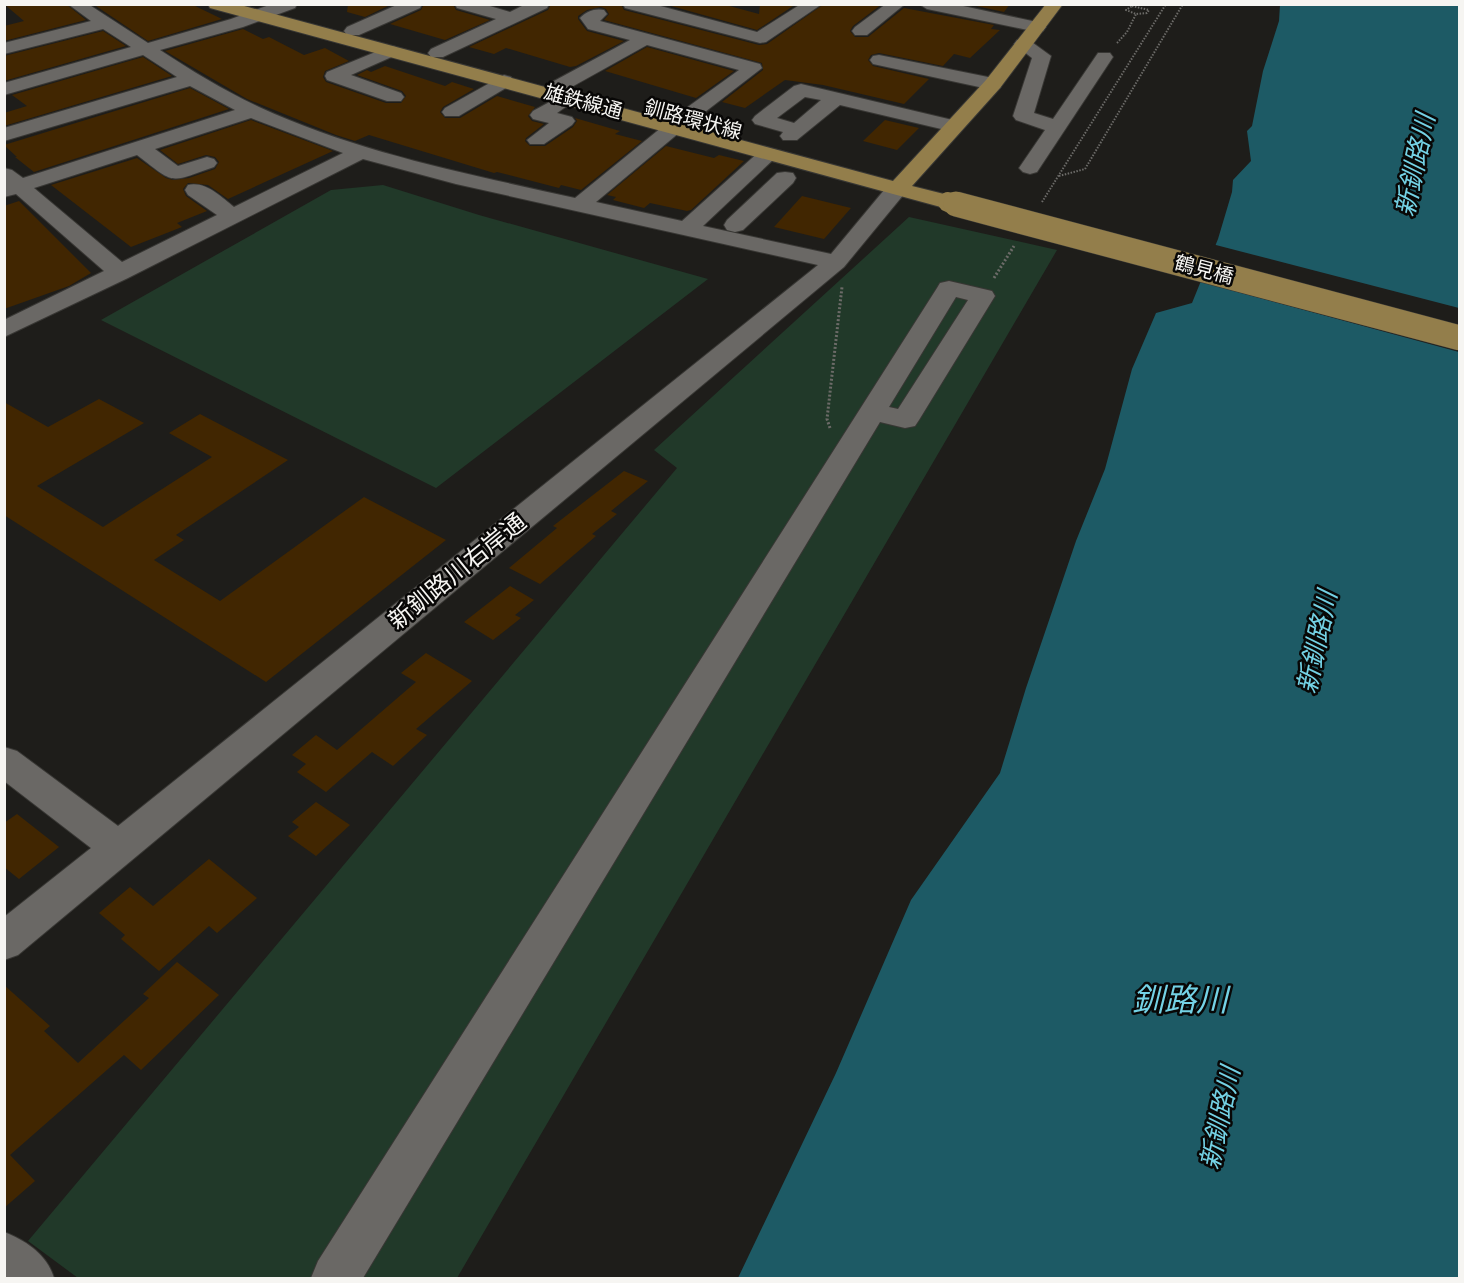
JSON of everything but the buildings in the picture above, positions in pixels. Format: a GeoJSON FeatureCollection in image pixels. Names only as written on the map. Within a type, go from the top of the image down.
{"type":"FeatureCollection","features":[{"type":"Feature","properties":{"kind":"main road","name":"雄鉄線通"},"geometry":{"type":"LineString","coordinates":[[216,4],[270,9],[390,51],[504,81],[565,92],[680,122],[768,154],[903,182]]}},
{"type":"Feature","properties":{"kind":"main road"},"geometry":{"type":"LineString","coordinates":[[903,182],[989,89],[1055,4]]}},
{"type":"Feature","properties":{"kind":"main road"},"geometry":{"type":"LineString","coordinates":[[270,9],[437,53],[565,92]]}},
{"type":"Feature","properties":{"kind":"main road","name":"釧路環状線"},"geometry":{"type":"LineString","coordinates":[[680,122],[953,195]]}},
{"type":"Feature","properties":{"kind":"main road","name":"鶴見橋"},"geometry":{"type":"LineString","coordinates":[[953,195],[1460,321]]}},
{"type":"Feature","properties":{"kind":"main road","name":"鶴見橋"},"geometry":{"type":"LineString","coordinates":[[953,195],[1460,338]]}},
{"type":"Feature","properties":{"kind":"street"},"geometry":{"type":"LineString","coordinates":[[76,4],[192,79],[252,111],[300,132],[361,152],[456,178],[836,262]]}},
{"type":"Feature","properties":{"kind":"street"},"geometry":{"type":"LineString","coordinates":[[353,31],[414,4]]}},
{"type":"Feature","properties":{"kind":"street"},"geometry":{"type":"LineString","coordinates":[[463,4],[512,18]]}},
{"type":"Feature","properties":{"kind":"street"},"geometry":{"type":"LineString","coordinates":[[437,53],[541,4]]}},
{"type":"Feature","properties":{"kind":"street"},"geometry":{"type":"LineString","coordinates":[[631,4],[760,38],[814,4]]}},
{"type":"Feature","properties":{"kind":"street"},"geometry":{"type":"LineString","coordinates":[[861,31],[897,4]]}},
{"type":"Feature","properties":{"kind":"street"},"geometry":{"type":"LineString","coordinates":[[927,4],[1037,27]]}},
{"type":"Feature","properties":{"kind":"street"},"geometry":{"type":"LineString","coordinates":[[4,89],[144,50],[270,9]]}},
{"type":"Feature","properties":{"kind":"street"},"geometry":{"type":"LineString","coordinates":[[579,205],[680,122],[753,68],[594,25],[589,18],[598,14]]}},
{"type":"Feature","properties":{"kind":"street"},"geometry":{"type":"LineString","coordinates":[[6,48],[105,23]]}},
{"type":"Feature","properties":{"kind":"street"},"geometry":{"type":"LineString","coordinates":[[537,140],[565,122],[540,116],[565,92],[643,40]]}},
{"type":"Feature","properties":{"kind":"street"},"geometry":{"type":"LineString","coordinates":[[1023,44],[1042,56],[1023,116],[1056,127]]}},
{"type":"Feature","properties":{"kind":"street"},"geometry":{"type":"LineString","coordinates":[[390,51],[334,76],[394,97]]}},
{"type":"Feature","properties":{"kind":"street"},"geometry":{"type":"LineString","coordinates":[[1030,168],[1104,57]]}},
{"type":"Feature","properties":{"kind":"street"},"geometry":{"type":"LineString","coordinates":[[879,60],[989,89]]}},
{"type":"Feature","properties":{"kind":"street"},"geometry":{"type":"LineString","coordinates":[[4,135],[192,79]]}},
{"type":"Feature","properties":{"kind":"street"},"geometry":{"type":"LineString","coordinates":[[452,112],[504,81]]}},
{"type":"Feature","properties":{"kind":"street"},"geometry":{"type":"LineString","coordinates":[[907,115],[940,84],[989,89]]}},
{"type":"Feature","properties":{"kind":"street"},"geometry":{"type":"LineString","coordinates":[[836,98],[793,133],[762,120],[801,90],[836,98],[954,126]]}},
{"type":"Feature","properties":{"kind":"street"},"geometry":{"type":"LineString","coordinates":[[9,184],[140,147],[252,111]]}},
{"type":"Feature","properties":{"kind":"street"},"geometry":{"type":"LineString","coordinates":[[140,147],[175,174],[207,163]]}},
{"type":"Feature","properties":{"kind":"street"},"geometry":{"type":"LineString","coordinates":[[4,330],[361,152]]}},
{"type":"Feature","properties":{"kind":"street"},"geometry":{"type":"LineString","coordinates":[[687,229],[768,154]]}},
{"type":"Feature","properties":{"kind":"street"},"geometry":{"type":"LineString","coordinates":[[735,225],[785,178]]}},
{"type":"Feature","properties":{"kind":"street","name":"新釧路川右岸通"},"geometry":{"type":"LineString","coordinates":[[4,942],[836,262],[903,182]]}},
{"type":"Feature","properties":{"kind":"street"},"geometry":{"type":"LineString","coordinates":[[9,184],[120,273]]}},
{"type":"Feature","properties":{"kind":"street"},"geometry":{"type":"LineString","coordinates":[[196,190],[233,216]]}},
{"type":"Feature","properties":{"kind":"street"},"geometry":{"type":"LineString","coordinates":[[725,194],[759,202]]}},
{"type":"Feature","properties":{"kind":"street"},"geometry":{"type":"LineString","coordinates":[[334,1278],[873,411],[905,420],[983,296]]}},
{"type":"Feature","properties":{"kind":"street"},"geometry":{"type":"LineString","coordinates":[[7,767],[118,848]]}},
{"type":"Feature","properties":{"kind":"street"},"geometry":{"type":"LineString","coordinates":[[4,1256],[30,1278]]}},
{"type":"Feature","properties":{"kind":"path"},"geometry":{"type":"LineString","coordinates":[[1039,206],[1166,4]]}},
{"type":"Feature","properties":{"kind":"path"},"geometry":{"type":"LineString","coordinates":[[1058,176],[1085,169],[1183,4]]}},
{"type":"Feature","properties":{"kind":"path"},"geometry":{"type":"LineString","coordinates":[[1139,5],[1149,10],[1148,13],[1136,14],[1126,10],[1127,7],[1139,5]]}},
{"type":"Feature","properties":{"kind":"path"},"geometry":{"type":"LineString","coordinates":[[1104,57],[1127,32],[1136,14]]}},
{"type":"Feature","properties":{"kind":"path"},"geometry":{"type":"LineString","coordinates":[[983,296],[1014,246]]}},
{"type":"Feature","properties":{"kind":"path"},"geometry":{"type":"LineString","coordinates":[[836,262],[842,282],[827,419],[844,459]]}},
{"type":"Feature","properties":{"kind":"green space"},"geometry":{"type":"Polygon","coordinates":[[[383,185],[479,215],[708,279],[436,488],[101,320],[331,190],[383,185]]]}},
{"type":"Feature","properties":{"kind":"green space"},"geometry":{"type":"Polygon","coordinates":[[[909,217],[1057,250],[457,1278],[78,1278],[28,1241],[677,468],[654,450],[909,217]]]}},
{"type":"Feature","properties":{"kind":"water","name":"釧路川"},"geometry":{"type":"Polygon","coordinates":[[[1280,5],[1459,5],[1459,1278],[738,1278],[836,1073],[911,900],[1000,773],[1076,541],[1105,469],[1132,369],[1156,313],[1192,303],[1218,239],[1232,192],[1233,180],[1251,161],[1247,131],[1252,126],[1263,71],[1279,21],[1280,5]]]}},
{"type":"Feature","properties":{"kind":"pier"},"geometry":{"type":"Polygon","coordinates":[[[1212,244],[1459,308],[1459,352],[1197,281],[1212,244]]]}},
{"type":"Feature","properties":{"kind":"water label","name":"新釧路川"},"geometry":{"type":"Point","coordinates":[1415,165]}},
{"type":"Feature","properties":{"kind":"water label","name":"新釧路川"},"geometry":{"type":"Point","coordinates":[1317,642]}},
{"type":"Feature","properties":{"kind":"water label","name":"新釧路川"},"geometry":{"type":"Point","coordinates":[1220,1118]}}]}
